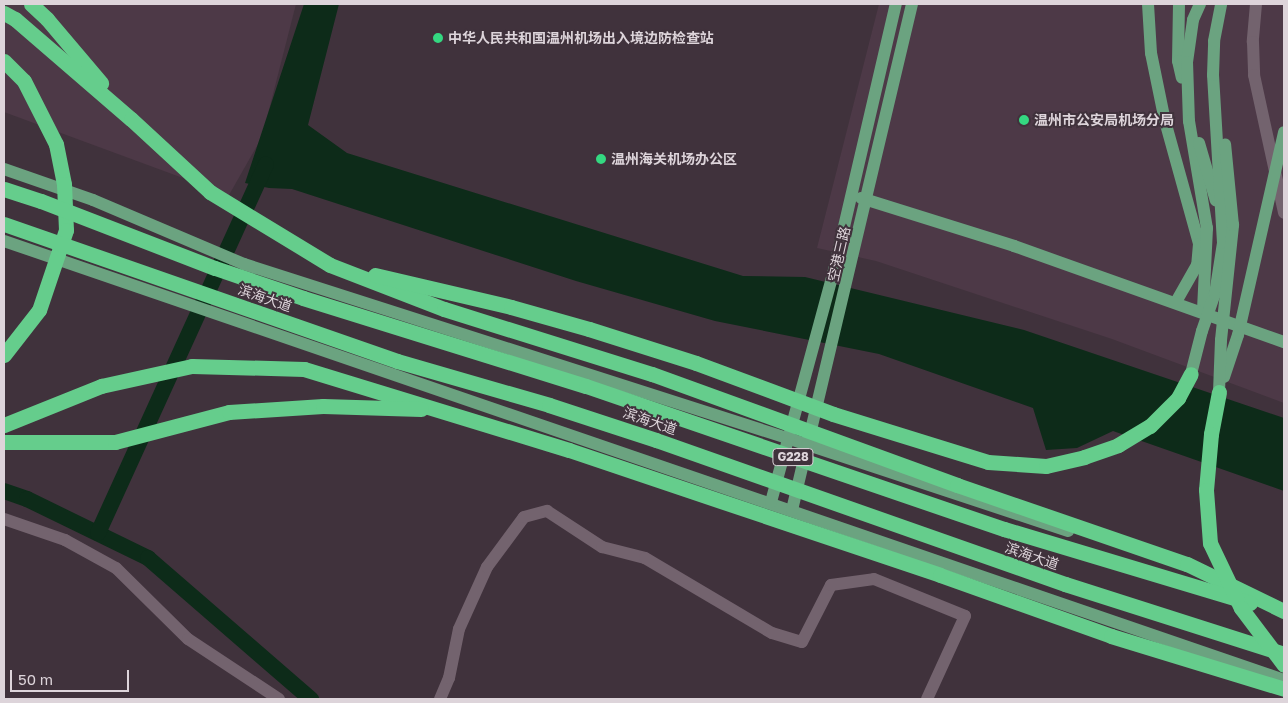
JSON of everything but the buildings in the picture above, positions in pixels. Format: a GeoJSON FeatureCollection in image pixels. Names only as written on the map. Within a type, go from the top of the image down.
{"type":"FeatureCollection","features":[{"type":"Feature","properties":{"kind":"highway"},"geometry":{"type":"LineString","coordinates":[[31,4],[47,18],[131,119]]}},
{"type":"Feature","properties":{"kind":"highway"},"geometry":{"type":"LineString","coordinates":[[4,12],[15,19],[131,119],[210,192],[330,265],[444,309],[652,374],[966,488],[1187,564],[1284,612]]}},
{"type":"Feature","properties":{"kind":"highway"},"geometry":{"type":"LineString","coordinates":[[4,61],[24,81],[56,144],[64,184],[66,230],[39,310],[4,355]]}},
{"type":"Feature","properties":{"kind":"highway","name":"滨海大道"},"geometry":{"type":"LineString","coordinates":[[4,189],[41,201],[214,268],[303,298],[586,386],[1004,529],[1284,612]]}},
{"type":"Feature","properties":{"kind":"highway","name":"滨海大道"},"geometry":{"type":"LineString","coordinates":[[4,224],[397,360],[550,405],[648,437],[1046,578],[1284,654]]}},
{"type":"Feature","properties":{"kind":"highway"},"geometry":{"type":"LineString","coordinates":[[330,265],[422,284],[589,329],[696,363],[833,414],[988,462],[1046,466],[1084,457],[1118,445],[1150,426],[1178,398],[1191,374]]}},
{"type":"Feature","properties":{"kind":"highway"},"geometry":{"type":"LineString","coordinates":[[4,425],[101,386],[192,366],[304,370],[442,410],[940,575],[1111,636],[1284,689]]}},
{"type":"Feature","properties":{"kind":"highway"},"geometry":{"type":"LineString","coordinates":[[1219,392],[1211,434],[1206,490],[1210,543],[1241,608],[1284,665]]}},
{"type":"Feature","properties":{"kind":"highway"},"geometry":{"type":"LineString","coordinates":[[4,442],[115,442],[229,412],[323,406],[442,410]]}},
{"type":"Feature","properties":{"kind":"main road","name":"空港三路"},"geometry":{"type":"LineString","coordinates":[[771,502],[790,439],[833,274],[896,4]]}},
{"type":"Feature","properties":{"kind":"main road","name":"空港三路"},"geometry":{"type":"LineString","coordinates":[[792,510],[912,4]]}},
{"type":"Feature","properties":{"kind":"main road"},"geometry":{"type":"LineString","coordinates":[[1148,4],[1152,53],[1166,121],[1199,244],[1197,265],[1176,302]]}},
{"type":"Feature","properties":{"kind":"main road"},"geometry":{"type":"LineString","coordinates":[[1179,4],[1178,61],[1222,223],[1222,279],[1214,316]]}},
{"type":"Feature","properties":{"kind":"main road"},"geometry":{"type":"LineString","coordinates":[[1200,4],[1193,20],[1187,62],[1189,121],[1208,228],[1202,331]]}},
{"type":"Feature","properties":{"kind":"main road"},"geometry":{"type":"LineString","coordinates":[[1191,374],[1202,331],[1215,294],[1223,243],[1213,75],[1214,41],[1221,4]]}},
{"type":"Feature","properties":{"kind":"main road"},"geometry":{"type":"LineString","coordinates":[[1213,75],[1230,185],[1233,225],[1220,340],[1219,392]]}},
{"type":"Feature","properties":{"kind":"main road"},"geometry":{"type":"LineString","coordinates":[[1219,392],[1238,335],[1284,132]]}},
{"type":"Feature","properties":{"kind":"main road"},"geometry":{"type":"LineString","coordinates":[[4,169],[93,200],[244,264],[790,439],[1284,602]]}},
{"type":"Feature","properties":{"kind":"main road"},"geometry":{"type":"LineString","coordinates":[[851,196],[1014,246],[1176,302],[1284,342]]}},
{"type":"Feature","properties":{"kind":"main road"},"geometry":{"type":"LineString","coordinates":[[4,241],[771,502],[1284,680]]}},
{"type":"Feature","properties":{"kind":"street"},"geometry":{"type":"LineString","coordinates":[[1256,4],[1253,42],[1254,75],[1284,213]]}},
{"type":"Feature","properties":{"kind":"street"},"geometry":{"type":"LineString","coordinates":[[440,699],[449,678],[459,629],[487,567],[524,517],[547,511],[602,547],[645,558],[772,633],[802,642],[832,585],[874,579],[965,616],[927,699]]}},
{"type":"Feature","properties":{"kind":"street"},"geometry":{"type":"LineString","coordinates":[[4,519],[65,540],[116,568],[188,639],[279,699]]}},
{"type":"Feature","properties":{"kind":"shaded area"},"geometry":{"type":"Polygon","coordinates":[[[4,4],[296,4],[262,137],[229,195],[4,112],[4,4]]]}},
{"type":"Feature","properties":{"kind":"shaded area"},"geometry":{"type":"Polygon","coordinates":[[[304,4],[339,4],[308,125],[347,153],[743,276],[805,277],[1024,330],[1284,418],[1284,491],[1113,431],[1077,448],[1046,450],[1033,408],[879,354],[715,321],[576,281],[292,189],[269,188],[245,183],[304,4]]]}},
{"type":"Feature","properties":{"kind":"shaded area"},"geometry":{"type":"Polygon","coordinates":[[[879,4],[1284,4],[1284,403],[1112,339],[876,261],[817,248],[879,4]]]}},
{"type":"Feature","properties":{"kind":"waterway"},"geometry":{"type":"LineString","coordinates":[[98,533],[266,165]]}},
{"type":"Feature","properties":{"kind":"waterway"},"geometry":{"type":"LineString","coordinates":[[4,491],[27,499],[148,558],[311,699]]}},
{"type":"Feature","properties":{"kind":"place","name":"中华人民共和国温州机场出入境边防检查站"},"geometry":{"type":"Point","coordinates":[438,38]}},
{"type":"Feature","properties":{"kind":"place","name":"温州市公安局机场分局"},"geometry":{"type":"Point","coordinates":[1024,120]}},
{"type":"Feature","properties":{"kind":"place","name":"温州海关机场办公区"},"geometry":{"type":"Point","coordinates":[601,159]}}]}
